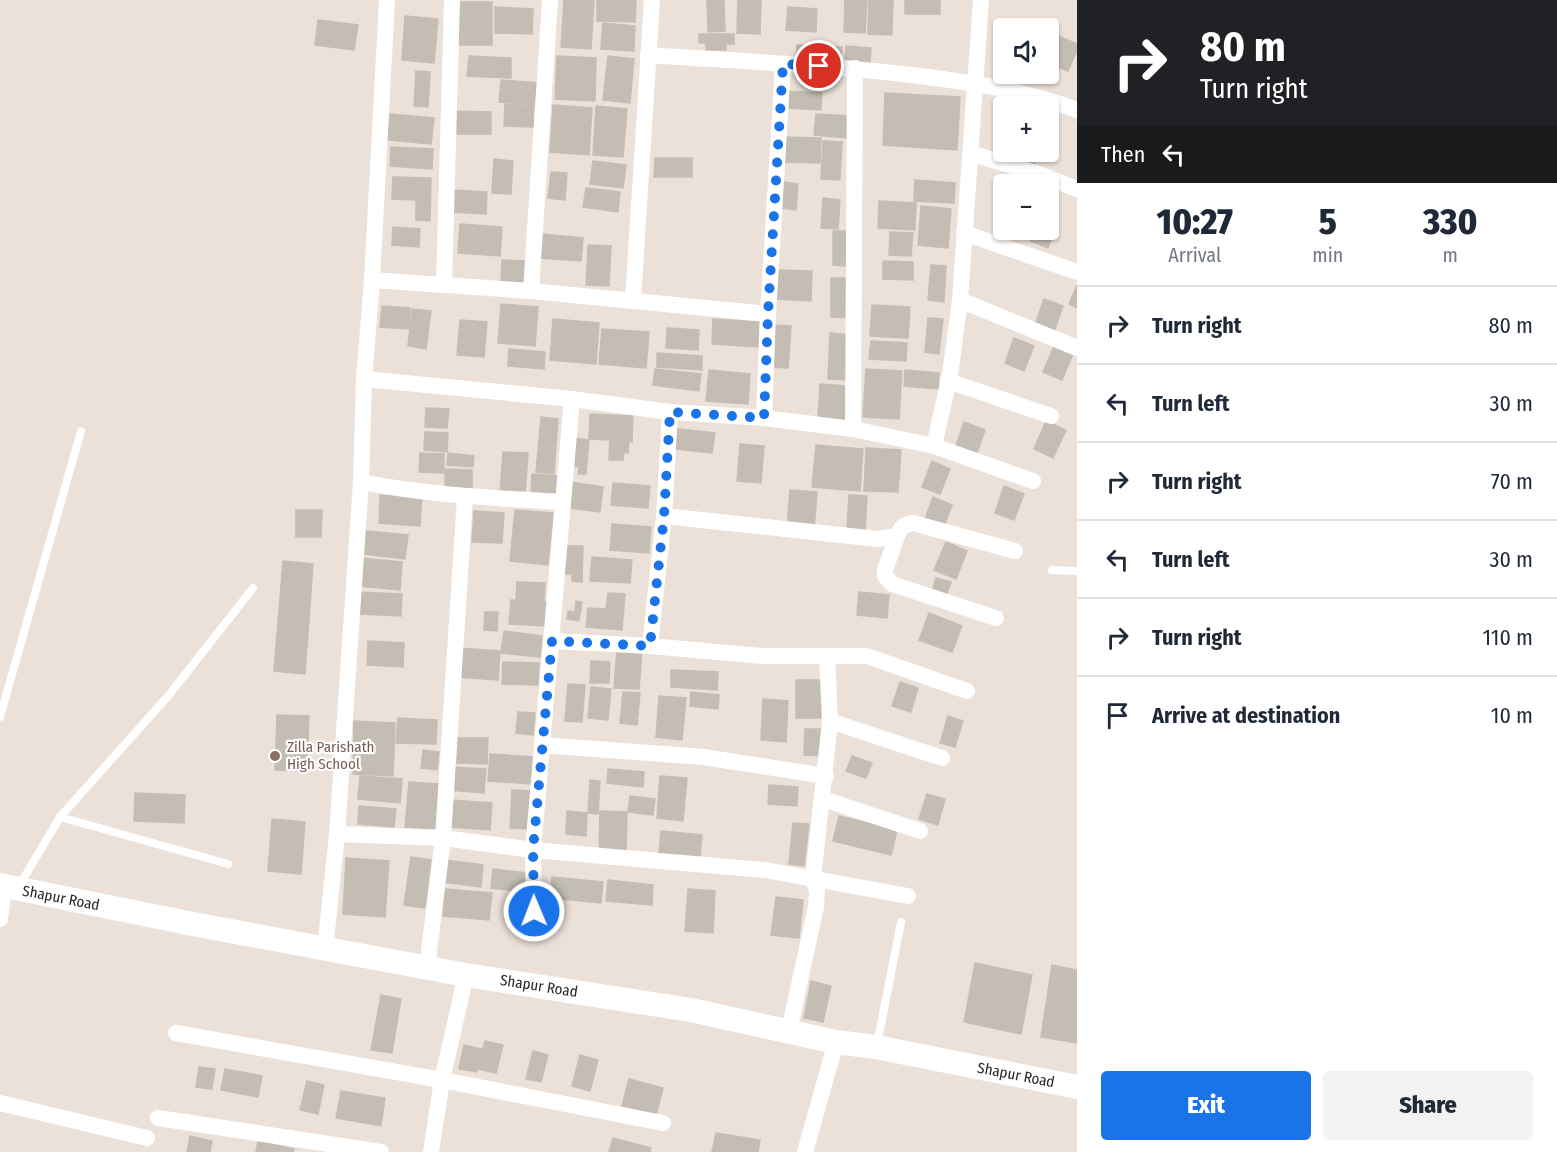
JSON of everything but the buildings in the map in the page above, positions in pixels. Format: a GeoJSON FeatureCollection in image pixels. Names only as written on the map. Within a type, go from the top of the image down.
{"type":"FeatureCollection","features":[{"type":"Feature","properties":{"kind":"street"},"geometry":{"type":"LineString","coordinates":[[325,950],[337,834],[360,482],[387,0]]}},
{"type":"Feature","properties":{"kind":"street"},"geometry":{"type":"LineString","coordinates":[[444,285],[452,0]]}},
{"type":"Feature","properties":{"kind":"street"},"geometry":{"type":"LineString","coordinates":[[531,291],[550,0]]}},
{"type":"Feature","properties":{"kind":"street"},"geometry":{"type":"LineString","coordinates":[[633,300],[652,0]]}},
{"type":"Feature","properties":{"kind":"street"},"geometry":{"type":"LineString","coordinates":[[934,446],[948,381],[960,300],[981,0]]}},
{"type":"Feature","properties":{"kind":"street"},"geometry":{"type":"LineString","coordinates":[[648,56],[855,68],[975,82],[1047,99],[1077,110]]}},
{"type":"Feature","properties":{"kind":"street"},"geometry":{"type":"LineString","coordinates":[[764,418],[783,64]]}},
{"type":"Feature","properties":{"kind":"street"},"geometry":{"type":"LineString","coordinates":[[853,429],[855,68]]}},
{"type":"Feature","properties":{"kind":"street"},"geometry":{"type":"LineString","coordinates":[[970,153],[1036,173],[1077,189]]}},
{"type":"Feature","properties":{"kind":"street"},"geometry":{"type":"LineString","coordinates":[[964,233],[1077,272]]}},
{"type":"Feature","properties":{"kind":"street"},"geometry":{"type":"LineString","coordinates":[[372,280],[531,291],[768,314]]}},
{"type":"Feature","properties":{"kind":"street"},"geometry":{"type":"LineString","coordinates":[[960,300],[1077,348]]}},
{"type":"Feature","properties":{"kind":"street"},"geometry":{"type":"LineString","coordinates":[[364,379],[572,399],[670,412],[764,418],[853,429],[934,446],[1033,482]]}},
{"type":"Feature","properties":{"kind":"street"},"geometry":{"type":"LineString","coordinates":[[948,381],[1051,416]]}},
{"type":"Feature","properties":{"kind":"street"},"geometry":{"type":"LineString","coordinates":[[534,911],[533,850],[552,641],[561,502],[572,399]]}},
{"type":"Feature","properties":{"kind":"street"},"geometry":{"type":"LineString","coordinates":[[650,646],[664,516],[670,412]]}},
{"type":"Feature","properties":{"kind":"street"},"geometry":{"type":"LineString","coordinates":[[360,482],[465,497],[561,502]]}},
{"type":"Feature","properties":{"kind":"street"},"geometry":{"type":"LineString","coordinates":[[427,968],[442,838],[465,497]]}},
{"type":"Feature","properties":{"kind":"street"},"geometry":{"type":"LineString","coordinates":[[664,516],[828,532],[858,538],[878,539],[897,536]]}},
{"type":"Feature","properties":{"kind":"street"},"geometry":{"type":"LineString","coordinates":[[996,618],[892,584],[885,576],[885,570],[897,536],[906,523],[1015,551]]}},
{"type":"Feature","properties":{"kind":"street"},"geometry":{"type":"LineString","coordinates":[[552,641],[650,646],[762,656],[867,656],[967,691]]}},
{"type":"Feature","properties":{"kind":"street"},"geometry":{"type":"LineString","coordinates":[[789,1031],[816,907],[817,891],[813,879],[826,776],[830,721],[827,657]]}},
{"type":"Feature","properties":{"kind":"street"},"geometry":{"type":"LineString","coordinates":[[830,721],[942,758]]}},
{"type":"Feature","properties":{"kind":"street"},"geometry":{"type":"LineString","coordinates":[[542,745],[703,757],[826,776]]}},
{"type":"Feature","properties":{"kind":"street"},"geometry":{"type":"LineString","coordinates":[[823,799],[920,831]]}},
{"type":"Feature","properties":{"kind":"street"},"geometry":{"type":"LineString","coordinates":[[337,834],[442,838],[533,850],[765,870],[908,896]]}},
{"type":"Feature","properties":{"kind":"street"},"geometry":{"type":"LineString","coordinates":[[0,919],[7,887]]}},
{"type":"Feature","properties":{"kind":"street","name":"Shapur Road"},"geometry":{"type":"LineString","coordinates":[[7,887],[325,950],[466,975],[691,1010],[836,1042],[876,1047],[1077,1087]]}},
{"type":"Feature","properties":{"kind":"street"},"geometry":{"type":"LineString","coordinates":[[431,1152],[442,1080],[466,975]]}},
{"type":"Feature","properties":{"kind":"street"},"geometry":{"type":"LineString","coordinates":[[176,1033],[442,1080],[663,1123]]}},
{"type":"Feature","properties":{"kind":"street"},"geometry":{"type":"LineString","coordinates":[[805,1152],[836,1042]]}},
{"type":"Feature","properties":{"kind":"street"},"geometry":{"type":"LineString","coordinates":[[0,1103],[147,1138]]}},
{"type":"Feature","properties":{"kind":"street"},"geometry":{"type":"LineString","coordinates":[[158,1118],[381,1152]]}},
{"type":"Feature","properties":{"kind":"lane"},"geometry":{"type":"LineString","coordinates":[[0,717],[81,431]]}},
{"type":"Feature","properties":{"kind":"lane"},"geometry":{"type":"LineString","coordinates":[[1052,570],[1077,571]]}},
{"type":"Feature","properties":{"kind":"lane"},"geometry":{"type":"LineString","coordinates":[[7,887],[60,817],[169,694],[254,588]]}},
{"type":"Feature","properties":{"kind":"lane"},"geometry":{"type":"LineString","coordinates":[[60,817],[228,864]]}},
{"type":"Feature","properties":{"kind":"lane"},"geometry":{"type":"LineString","coordinates":[[876,1047],[901,922]]}},
{"type":"Feature","properties":{"kind":"place","name":"Zilla Parishath High School"},"geometry":{"type":"Point","coordinates":[275,756]}},
{"type":"Feature","properties":{"kind":"route"},"geometry":{"type":"LineString","coordinates":[[534,911],[533,850],[552,641],[650,646],[664,516],[670,412],[764,418],[783,64],[819,66]]}}]}
